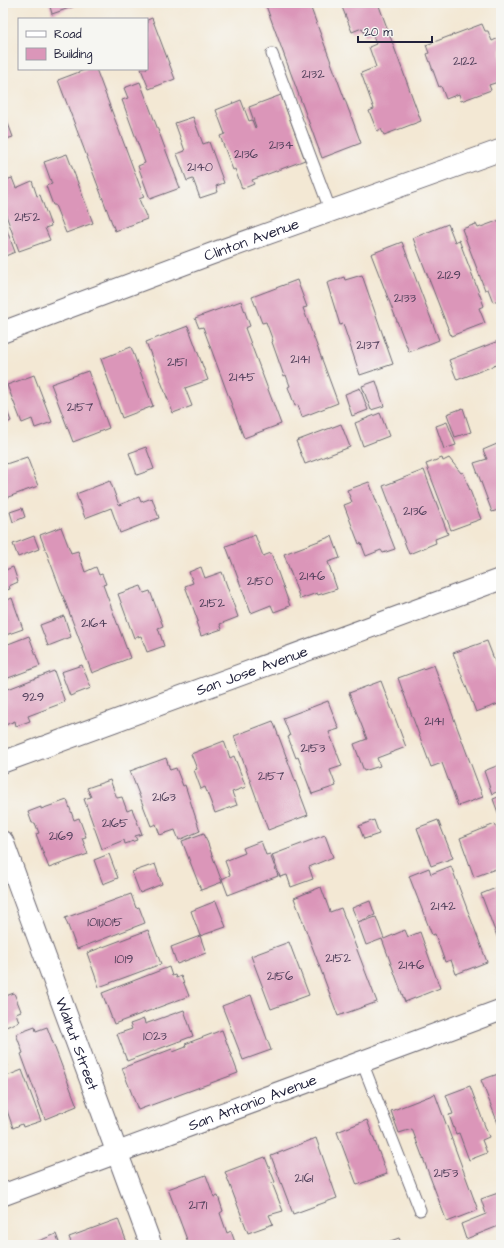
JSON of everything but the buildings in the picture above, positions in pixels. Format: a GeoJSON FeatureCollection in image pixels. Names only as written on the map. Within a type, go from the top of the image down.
{"type":"FeatureCollection","features":[{"type":"Feature","properties":{"kind":"street","name":"Clinton Avenue"},"geometry":{"type":"LineString","coordinates":[[3,332],[211,254],[501,150]]}},
{"type":"Feature","properties":{"kind":"street","name":"San Jose Avenue"},"geometry":{"type":"LineString","coordinates":[[3,762],[501,579]]}},
{"type":"Feature","properties":{"kind":"street","name":"Walnut Street"},"geometry":{"type":"LineString","coordinates":[[3,842],[151,1245]]}},
{"type":"Feature","properties":{"kind":"street","name":"San Antonio Avenue"},"geometry":{"type":"LineString","coordinates":[[3,1195],[501,1010]]}},
{"type":"Feature","properties":{"kind":"lane"},"geometry":{"type":"LineString","coordinates":[[272,54],[331,212]]}},
{"type":"Feature","properties":{"kind":"lane"},"geometry":{"type":"LineString","coordinates":[[362,1062],[420,1210]]}}]}
